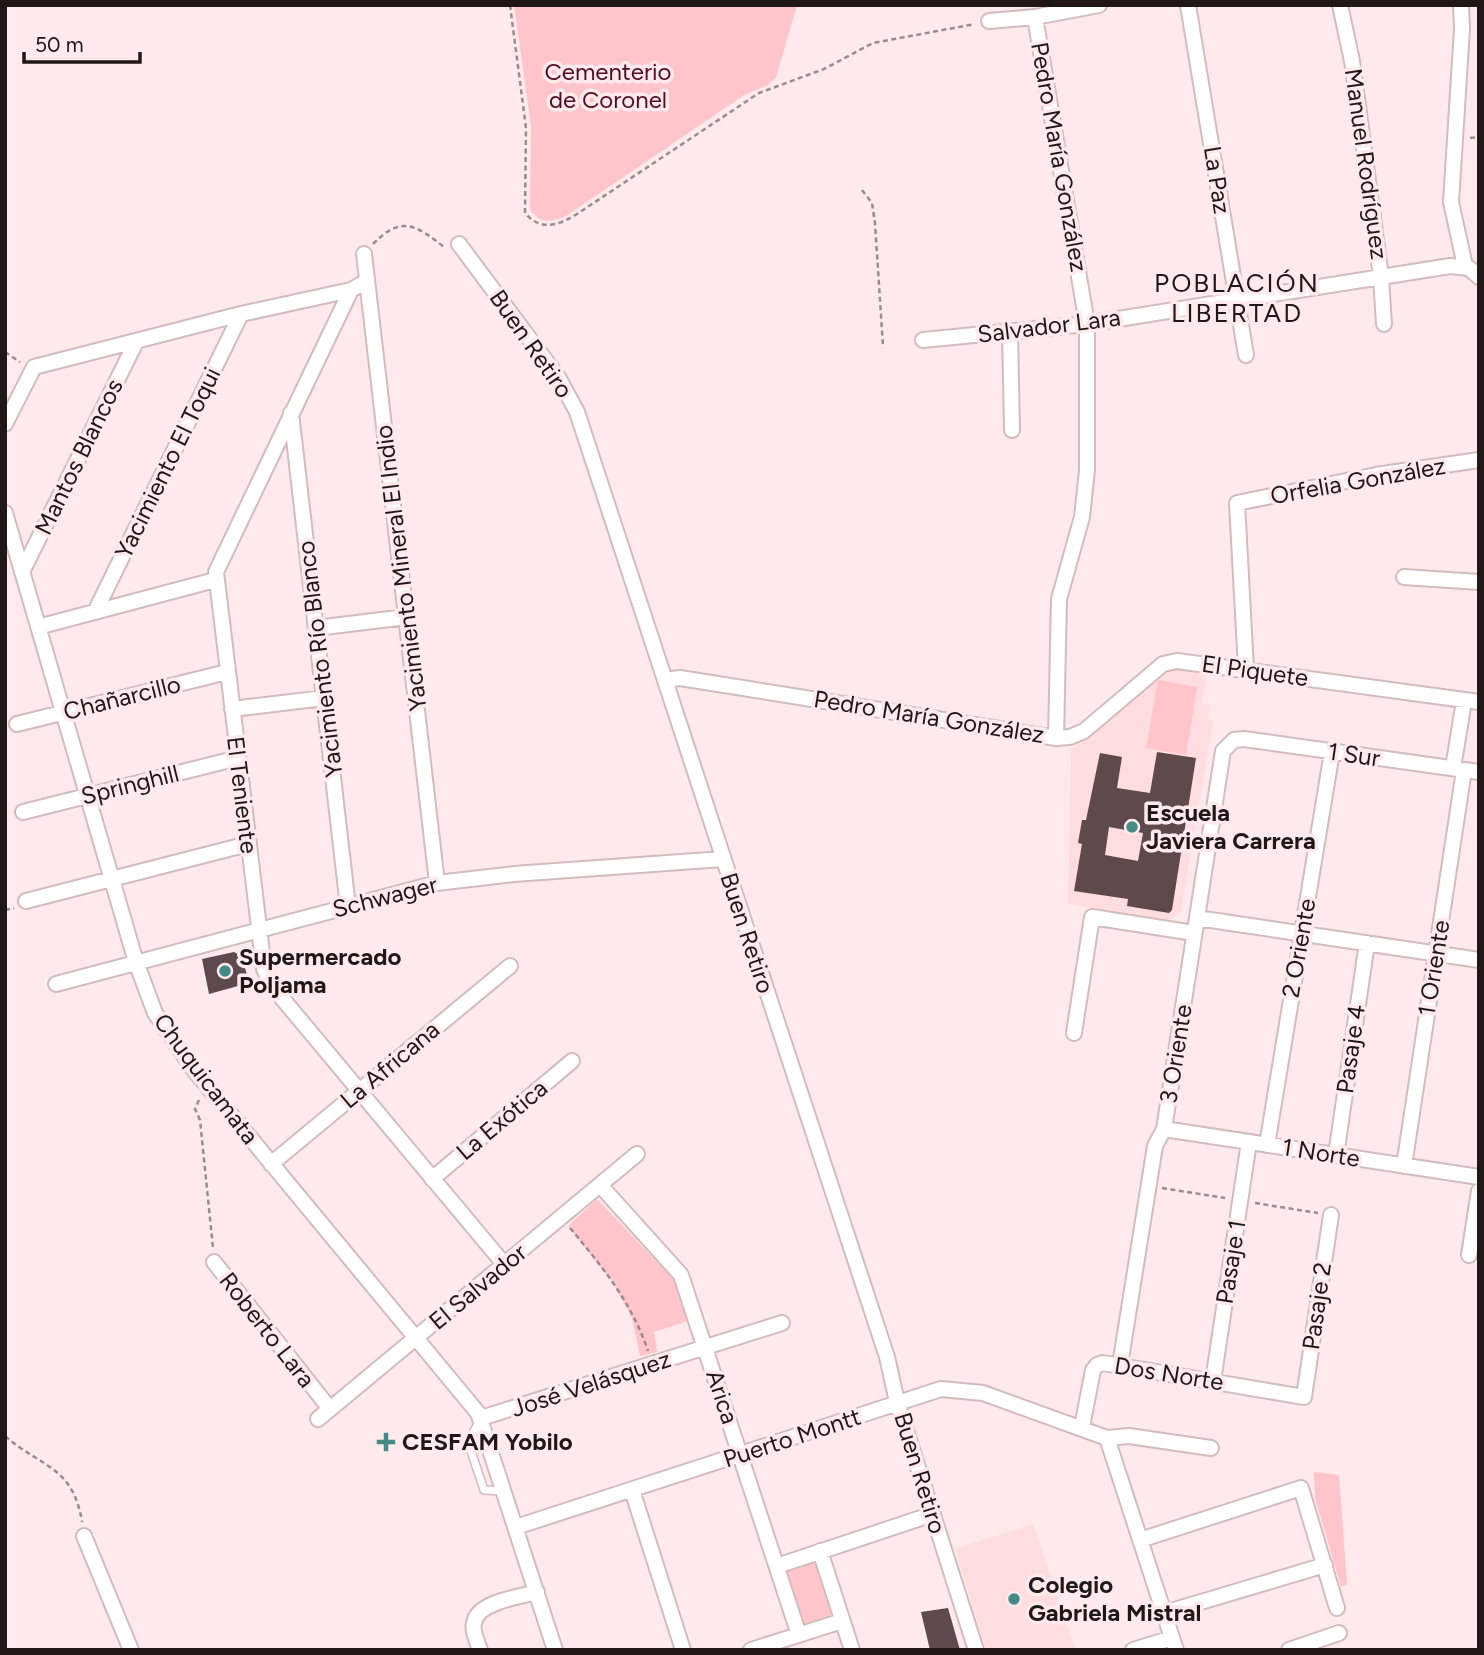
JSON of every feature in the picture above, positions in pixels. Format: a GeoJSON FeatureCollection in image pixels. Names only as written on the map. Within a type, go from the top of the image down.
{"type":"FeatureCollection","features":[{"type":"Feature","properties":{"kind":"street"},"geometry":{"type":"LineString","coordinates":[[989,21],[1035,17],[1099,5]]}},
{"type":"Feature","properties":{"kind":"street","name":"La Paz"},"geometry":{"type":"LineString","coordinates":[[1188,5],[1246,355]]}},
{"type":"Feature","properties":{"kind":"street","name":"Manuel Rodríguez"},"geometry":{"type":"LineString","coordinates":[[1340,5],[1352,61],[1381,277],[1384,324]]}},
{"type":"Feature","properties":{"kind":"street"},"geometry":{"type":"LineString","coordinates":[[1461,5],[1462,41],[1451,202],[1465,266],[1479,277]]}},
{"type":"Feature","properties":{"kind":"street","name":"Pedro María González"},"geometry":{"type":"LineString","coordinates":[[666,680],[680,678],[1056,738],[1059,599],[1082,517],[1087,470],[1087,324],[1035,17]]}},
{"type":"Feature","properties":{"kind":"street","name":"Buen Retiro"},"geometry":{"type":"LineString","coordinates":[[459,244],[568,394],[588,444],[887,1357],[898,1402],[976,1650]]}},
{"type":"Feature","properties":{"kind":"street","name":"Yacimiento Mineral El Indio"},"geometry":{"type":"LineString","coordinates":[[364,254],[437,883]]}},
{"type":"Feature","properties":{"kind":"street","name":"Salvador Lara"},"geometry":{"type":"LineString","coordinates":[[923,340],[1087,324],[1465,266]]}},
{"type":"Feature","properties":{"kind":"street"},"geometry":{"type":"LineString","coordinates":[[5,424],[34,367],[241,314],[351,290],[367,281]]}},
{"type":"Feature","properties":{"kind":"street","name":"El Teniente"},"geometry":{"type":"LineString","coordinates":[[351,290],[222,555],[215,580],[264,969],[271,985],[504,1264]]}},
{"type":"Feature","properties":{"kind":"street","name":"Yacimiento El Toqui"},"geometry":{"type":"LineString","coordinates":[[95,612],[241,314]]}},
{"type":"Feature","properties":{"kind":"street"},"geometry":{"type":"LineString","coordinates":[[1010,331],[1012,430]]}},
{"type":"Feature","properties":{"kind":"street","name":"Mantos Blancos"},"geometry":{"type":"LineString","coordinates":[[22,572],[136,342]]}},
{"type":"Feature","properties":{"kind":"street","name":"Yacimiento Río Blanco"},"geometry":{"type":"LineString","coordinates":[[291,411],[348,906]]}},
{"type":"Feature","properties":{"kind":"street","name":"Orfelia González"},"geometry":{"type":"LineString","coordinates":[[1245,669],[1237,503],[1376,475],[1479,460]]}},
{"type":"Feature","properties":{"kind":"street","name":"Chuquicamata"},"geometry":{"type":"LineString","coordinates":[[5,513],[136,962],[155,1013],[204,1081],[481,1418]]}},
{"type":"Feature","properties":{"kind":"street"},"geometry":{"type":"LineString","coordinates":[[1404,577],[1479,582]]}},
{"type":"Feature","properties":{"kind":"street"},"geometry":{"type":"LineString","coordinates":[[38,627],[215,580]]}},
{"type":"Feature","properties":{"kind":"street"},"geometry":{"type":"LineString","coordinates":[[316,628],[406,617]]}},
{"type":"Feature","properties":{"kind":"street","name":"El Piquete"},"geometry":{"type":"LineString","coordinates":[[1056,738],[1070,737],[1084,731],[1169,662],[1245,669],[1471,701]]}},
{"type":"Feature","properties":{"kind":"street","name":"Chañarcillo"},"geometry":{"type":"LineString","coordinates":[[17,724],[227,672]]}},
{"type":"Feature","properties":{"kind":"street"},"geometry":{"type":"LineString","coordinates":[[232,709],[324,698]]}},
{"type":"Feature","properties":{"kind":"street","name":"1 Oriente"},"geometry":{"type":"LineString","coordinates":[[1404,1166],[1465,770],[1471,701]]}},
{"type":"Feature","properties":{"kind":"street","name":"1 Sur"},"geometry":{"type":"LineString","coordinates":[[1230,743],[1244,739],[1465,770]]}},
{"type":"Feature","properties":{"kind":"street","name":"3 Oriente"},"geometry":{"type":"LineString","coordinates":[[1120,1365],[1155,1146],[1164,1129],[1222,757],[1230,743]]}},
{"type":"Feature","properties":{"kind":"street","name":"2 Oriente"},"geometry":{"type":"LineString","coordinates":[[1267,1145],[1297,950],[1303,934],[1332,752]]}},
{"type":"Feature","properties":{"kind":"street","name":"Springhill"},"geometry":{"type":"LineString","coordinates":[[23,812],[238,758]]}},
{"type":"Feature","properties":{"kind":"street"},"geometry":{"type":"LineString","coordinates":[[26,901],[248,844]]}},
{"type":"Feature","properties":{"kind":"street","name":"Schwager"},"geometry":{"type":"LineString","coordinates":[[56,984],[437,883],[514,874],[723,859]]}},
{"type":"Feature","properties":{"kind":"street"},"geometry":{"type":"LineString","coordinates":[[1074,1033],[1092,917],[1195,933]]}},
{"type":"Feature","properties":{"kind":"street"},"geometry":{"type":"LineString","coordinates":[[1197,918],[1479,960]]}},
{"type":"Feature","properties":{"kind":"street","name":"Pasaje 4"},"geometry":{"type":"LineString","coordinates":[[1336,1155],[1367,943]]}},
{"type":"Feature","properties":{"kind":"street","name":"La Africana"},"geometry":{"type":"LineString","coordinates":[[271,1164],[510,966]]}},
{"type":"Feature","properties":{"kind":"street","name":"La Exótica"},"geometry":{"type":"LineString","coordinates":[[432,1179],[572,1061]]}},
{"type":"Feature","properties":{"kind":"street","name":"1 Norte"},"geometry":{"type":"LineString","coordinates":[[1164,1129],[1479,1177]]}},
{"type":"Feature","properties":{"kind":"street","name":"Pasaje 1"},"geometry":{"type":"LineString","coordinates":[[1213,1381],[1249,1142]]}},
{"type":"Feature","properties":{"kind":"street","name":"El Salvador"},"geometry":{"type":"LineString","coordinates":[[318,1419],[637,1154]]}},
{"type":"Feature","properties":{"kind":"street","name":"Arica"},"geometry":{"type":"LineString","coordinates":[[600,1185],[681,1276],[799,1635]]}},
{"type":"Feature","properties":{"kind":"street"},"geometry":{"type":"LineString","coordinates":[[1469,1255],[1479,1191]]}},
{"type":"Feature","properties":{"kind":"street","name":"Pasaje 2"},"geometry":{"type":"LineString","coordinates":[[1304,1397],[1331,1215]]}},
{"type":"Feature","properties":{"kind":"street","name":"Roberto Lara"},"geometry":{"type":"LineString","coordinates":[[214,1262],[330,1409]]}},
{"type":"Feature","properties":{"kind":"street","name":"José Velásquez"},"geometry":{"type":"LineString","coordinates":[[481,1418],[782,1323]]}},
{"type":"Feature","properties":{"kind":"street","name":"Dos Norte"},"geometry":{"type":"LineString","coordinates":[[1082,1427],[1093,1370],[1097,1364],[1103,1363],[1304,1397]]}},
{"type":"Feature","properties":{"kind":"street","name":"Puerto Montt"},"geometry":{"type":"LineString","coordinates":[[516,1527],[941,1389],[971,1390],[1107,1438]]}},
{"type":"Feature","properties":{"kind":"street"},"geometry":{"type":"LineString","coordinates":[[481,1418],[555,1650]]}},
{"type":"Feature","properties":{"kind":"street"},"geometry":{"type":"LineString","coordinates":[[1133,1650],[1174,1644],[1107,1438],[1129,1436],[1211,1448]]}},
{"type":"Feature","properties":{"kind":"street"},"geometry":{"type":"LineString","coordinates":[[1140,1540],[1301,1488],[1337,1608]]}},
{"type":"Feature","properties":{"kind":"street"},"geometry":{"type":"LineString","coordinates":[[632,1490],[683,1650]]}},
{"type":"Feature","properties":{"kind":"street"},"geometry":{"type":"LineString","coordinates":[[777,1566],[933,1514]]}},
{"type":"Feature","properties":{"kind":"street"},"geometry":{"type":"LineString","coordinates":[[85,1536],[135,1648]]}},
{"type":"Feature","properties":{"kind":"street"},"geometry":{"type":"LineString","coordinates":[[820,1551],[852,1650]]}},
{"type":"Feature","properties":{"kind":"street"},"geometry":{"type":"LineString","coordinates":[[1164,1613],[1325,1565]]}},
{"type":"Feature","properties":{"kind":"street"},"geometry":{"type":"LineString","coordinates":[[480,1650],[473,1626],[476,1615],[485,1608],[537,1592]]}},
{"type":"Feature","properties":{"kind":"street"},"geometry":{"type":"LineString","coordinates":[[751,1650],[842,1621]]}},
{"type":"Feature","properties":{"kind":"street"},"geometry":{"type":"LineString","coordinates":[[1289,1650],[1339,1633]]}},
{"type":"Feature","properties":{"kind":"path"},"geometry":{"type":"LineString","coordinates":[[510,5],[526,128],[525,213],[533,223],[546,225],[560,224],[578,214],[759,93],[824,69],[873,43],[989,21]]}},
{"type":"Feature","properties":{"kind":"path"},"geometry":{"type":"LineString","coordinates":[[862,190],[872,203],[875,223],[883,346]]}},
{"type":"Feature","properties":{"kind":"path"},"geometry":{"type":"LineString","coordinates":[[364,254],[388,231],[406,225],[419,228],[444,247]]}},
{"type":"Feature","properties":{"kind":"path"},"geometry":{"type":"LineString","coordinates":[[5,352],[25,366],[34,367]]}},
{"type":"Feature","properties":{"kind":"path","name":"Roberto Lara"},"geometry":{"type":"LineString","coordinates":[[204,1081],[195,1109],[200,1120],[214,1262]]}},
{"type":"Feature","properties":{"kind":"path"},"geometry":{"type":"LineString","coordinates":[[562,1217],[623,1296],[639,1326],[653,1364]]}},
{"type":"Feature","properties":{"kind":"path"},"geometry":{"type":"LineString","coordinates":[[5,1436],[29,1457],[45,1462],[66,1478],[80,1511],[85,1536]]}},
{"type":"Feature","properties":{"kind":"shaded area","name":"Escuela Javiera Carrera"},"geometry":{"type":"Polygon","coordinates":[[[1171,667],[1208,670],[1201,704],[1210,705],[1208,719],[1213,721],[1181,911],[1169,920],[1068,904],[1071,750],[1163,670],[1171,667]]]}},
{"type":"Feature","properties":{"kind":"shaded area","name":"Colegio Gabriela Mistral"},"geometry":{"type":"Polygon","coordinates":[[[1033,1524],[1075,1650],[986,1650],[955,1549],[1033,1524]]]}},
{"type":"Feature","properties":{"kind":"green space","name":"Cementerio de Coronel"},"geometry":{"type":"Polygon","coordinates":[[[514,5],[797,5],[776,77],[768,85],[744,95],[566,216],[546,221],[530,210],[531,126],[514,5]]]}},
{"type":"Feature","properties":{"kind":"green space"},"geometry":{"type":"Polygon","coordinates":[[[1158,680],[1197,687],[1186,755],[1146,748],[1158,680]]]}},
{"type":"Feature","properties":{"kind":"green space"},"geometry":{"type":"Polygon","coordinates":[[[597,1199],[676,1282],[688,1321],[654,1332],[657,1352],[640,1356],[632,1318],[613,1283],[568,1226],[597,1199]]]}},
{"type":"Feature","properties":{"kind":"green space"},"geometry":{"type":"Polygon","coordinates":[[[1314,1472],[1339,1475],[1347,1584],[1341,1587],[1315,1498],[1314,1472]]]}},
{"type":"Feature","properties":{"kind":"green space"},"geometry":{"type":"Polygon","coordinates":[[[819,1560],[836,1615],[834,1619],[804,1629],[783,1572],[785,1567],[819,1560]]]}},
{"type":"Feature","properties":{"kind":"building"},"geometry":{"type":"Polygon","coordinates":[[[1157,752],[1196,758],[1172,910],[1169,913],[1127,906],[1128,899],[1074,891],[1082,844],[1078,843],[1082,820],[1086,820],[1100,753],[1122,757],[1117,788],[1150,793],[1157,752]],[[1109,827],[1105,855],[1138,861],[1143,833],[1109,827]]]}},
{"type":"Feature","properties":{"kind":"building","name":"Supermercado Poljama"},"geometry":{"type":"Polygon","coordinates":[[[234,952],[242,956],[249,983],[209,994],[202,959],[234,952]]]}},
{"type":"Feature","properties":{"kind":"building"},"geometry":{"type":"Polygon","coordinates":[[[948,1608],[960,1650],[930,1650],[921,1612],[948,1608]]]}},
{"type":"Feature","properties":{"kind":"place","name":"Escuela Javiera Carrera"},"geometry":{"type":"Point","coordinates":[1132,827]}},
{"type":"Feature","properties":{"kind":"place","name":"Supermercado Poljama"},"geometry":{"type":"Point","coordinates":[225,971]}},
{"type":"Feature","properties":{"kind":"place","name":"CESFAM Yobilo"},"geometry":{"type":"Point","coordinates":[386,1442]}},
{"type":"Feature","properties":{"kind":"place","name":"Colegio Gabriela Mistral"},"geometry":{"type":"Point","coordinates":[1014,1599]}},
{"type":"Feature","properties":{"kind":"district","name":"POBLACIÓN LIBERTAD"},"geometry":{"type":"Point","coordinates":[1237,298]}}]}
